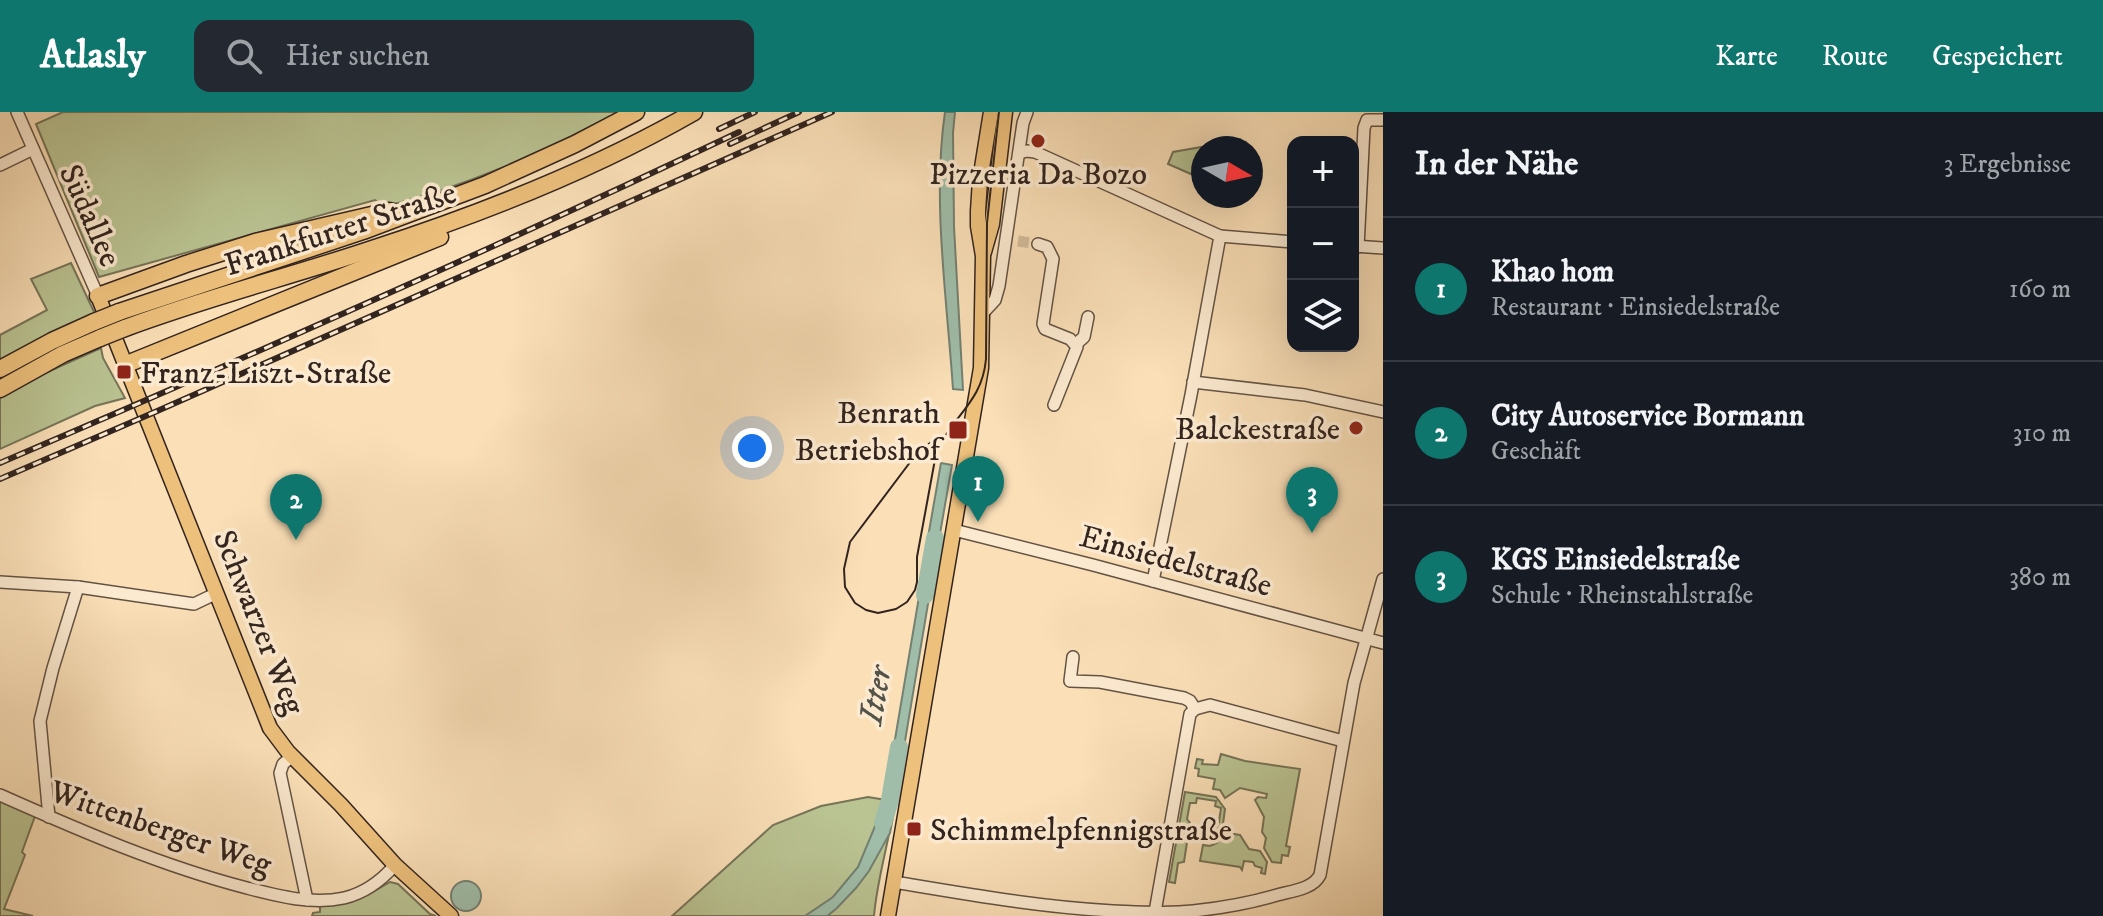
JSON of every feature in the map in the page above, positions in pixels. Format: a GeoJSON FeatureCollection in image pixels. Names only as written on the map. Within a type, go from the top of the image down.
{"type":"FeatureCollection","features":[{"type":"Feature","properties":{"kind":"highway","name":"Frankfurter Straße"},"geometry":{"type":"LineString","coordinates":[[0,369],[52,341],[119,312],[363,231],[485,185],[636,112]]}},
{"type":"Feature","properties":{"kind":"highway","name":"Frankfurter Straße"},"geometry":{"type":"LineString","coordinates":[[0,389],[63,354],[160,315],[468,217],[589,168],[694,112]]}},
{"type":"Feature","properties":{"kind":"highway"},"geometry":{"type":"LineString","coordinates":[[98,296],[255,242],[389,211],[402,215]]}},
{"type":"Feature","properties":{"kind":"highway"},"geometry":{"type":"LineString","coordinates":[[127,364],[452,232],[468,217]]}},
{"type":"Feature","properties":{"kind":"main road"},"geometry":{"type":"LineString","coordinates":[[888,916],[981,368],[983,256],[978,226],[979,195],[991,112]]}},
{"type":"Feature","properties":{"kind":"main road"},"geometry":{"type":"LineString","coordinates":[[983,256],[992,224],[1005,112]]}},
{"type":"Feature","properties":{"kind":"main road","name":"Schwarzer Weg"},"geometry":{"type":"LineString","coordinates":[[98,296],[270,728],[292,756],[395,865],[451,916]]}},
{"type":"Feature","properties":{"kind":"street","name":"Südallee"},"geometry":{"type":"LineString","coordinates":[[17,112],[98,296]]}},
{"type":"Feature","properties":{"kind":"street"},"geometry":{"type":"LineString","coordinates":[[982,314],[995,300],[1012,240],[1019,153],[1027,112]]}},
{"type":"Feature","properties":{"kind":"street"},"geometry":{"type":"LineString","coordinates":[[1358,208],[1364,128],[1367,120],[1383,120]]}},
{"type":"Feature","properties":{"kind":"street"},"geometry":{"type":"LineString","coordinates":[[0,165],[33,149]]}},
{"type":"Feature","properties":{"kind":"street"},"geometry":{"type":"LineString","coordinates":[[1019,153],[1035,152],[1220,236],[1287,242]]}},
{"type":"Feature","properties":{"kind":"street"},"geometry":{"type":"LineString","coordinates":[[1153,581],[1220,236]]}},
{"type":"Feature","properties":{"kind":"street"},"geometry":{"type":"LineString","coordinates":[[1038,244],[1047,247],[1053,259],[1043,324],[1045,329],[1070,339],[1076,344],[1077,351],[1054,405]]}},
{"type":"Feature","properties":{"kind":"street"},"geometry":{"type":"LineString","coordinates":[[1359,246],[1383,248]]}},
{"type":"Feature","properties":{"kind":"street"},"geometry":{"type":"LineString","coordinates":[[1076,344],[1084,337],[1088,317]]}},
{"type":"Feature","properties":{"kind":"street"},"geometry":{"type":"LineString","coordinates":[[1193,382],[1305,395],[1383,412]]}},
{"type":"Feature","properties":{"kind":"street","name":"Einsiedelstraße"},"geometry":{"type":"LineString","coordinates":[[954,530],[1383,643]]}},
{"type":"Feature","properties":{"kind":"street"},"geometry":{"type":"LineString","coordinates":[[894,882],[1066,908],[1155,912],[1191,912],[1310,886],[1320,875],[1354,683],[1383,579]]}},
{"type":"Feature","properties":{"kind":"street"},"geometry":{"type":"LineString","coordinates":[[0,582],[78,587],[194,604],[217,593]]}},
{"type":"Feature","properties":{"kind":"street"},"geometry":{"type":"LineString","coordinates":[[49,817],[40,721],[78,587]]}},
{"type":"Feature","properties":{"kind":"street"},"geometry":{"type":"LineString","coordinates":[[1073,657],[1070,681],[1100,682],[1184,698],[1195,709]]}},
{"type":"Feature","properties":{"kind":"street"},"geometry":{"type":"LineString","coordinates":[[1155,912],[1190,714],[1195,709],[1210,705],[1343,741]]}},
{"type":"Feature","properties":{"kind":"street","name":"Wittenberger Weg"},"geometry":{"type":"LineString","coordinates":[[292,756],[283,764],[280,773],[307,900]]}},
{"type":"Feature","properties":{"kind":"street","name":"Wittenberger Weg"},"geometry":{"type":"LineString","coordinates":[[0,795],[161,862],[276,895],[307,900],[345,898],[368,889],[395,865]]}},
{"type":"Feature","properties":{"kind":"green space"},"geometry":{"type":"Polygon","coordinates":[[[63,112],[620,112],[533,154],[415,199],[383,207],[375,200],[99,277],[36,124],[63,112]]]}},
{"type":"Feature","properties":{"kind":"green space"},"geometry":{"type":"Polygon","coordinates":[[[1191,149],[1191,174],[1168,164],[1173,152],[1191,149]]]}},
{"type":"Feature","properties":{"kind":"green space"},"geometry":{"type":"Polygon","coordinates":[[[71,263],[95,314],[0,362],[0,335],[47,310],[31,279],[71,263]]]}},
{"type":"Feature","properties":{"kind":"green space"},"geometry":{"type":"Polygon","coordinates":[[[101,348],[103,358],[125,398],[95,406],[0,449],[0,398],[25,382],[101,348]]]}},
{"type":"Feature","properties":{"kind":"green space"},"geometry":{"type":"Polygon","coordinates":[[[1221,754],[1245,761],[1300,769],[1286,846],[1290,847],[1288,856],[1282,855],[1281,863],[1272,862],[1264,848],[1264,817],[1255,800],[1258,797],[1266,798],[1267,794],[1240,788],[1225,798],[1220,790],[1213,789],[1215,779],[1198,776],[1199,769],[1195,768],[1197,759],[1203,760],[1202,764],[1218,765],[1221,754]]]}},
{"type":"Feature","properties":{"kind":"green space"},"geometry":{"type":"Polygon","coordinates":[[[1185,792],[1216,797],[1225,809],[1223,824],[1216,829],[1214,838],[1204,839],[1207,820],[1219,822],[1221,808],[1215,806],[1216,801],[1197,798],[1196,803],[1190,803],[1184,862],[1178,863],[1175,883],[1169,882],[1185,792]]]}},
{"type":"Feature","properties":{"kind":"green space"},"geometry":{"type":"Polygon","coordinates":[[[868,797],[886,800],[894,805],[874,916],[672,916],[773,825],[821,806],[868,797]]]}},
{"type":"Feature","properties":{"kind":"green space"},"geometry":{"type":"Polygon","coordinates":[[[0,801],[35,816],[22,852],[25,855],[4,909],[33,916],[0,916],[0,801]]]}},
{"type":"Feature","properties":{"kind":"green space"},"geometry":{"type":"Polygon","coordinates":[[[1224,830],[1240,835],[1249,849],[1260,851],[1267,862],[1265,874],[1253,862],[1244,861],[1242,870],[1240,867],[1200,861],[1203,845],[1217,843],[1219,832],[1224,830]]]}},
{"type":"Feature","properties":{"kind":"green space"},"geometry":{"type":"Polygon","coordinates":[[[390,882],[398,884],[436,916],[312,916],[320,912],[320,904],[369,894],[390,882]]]}},
{"type":"Feature","properties":{"kind":"shaded area"},"geometry":{"type":"Polygon","coordinates":[[[945,112],[955,112],[954,227],[963,390],[953,389],[942,250],[940,180],[945,112]]]}},
{"type":"Feature","properties":{"kind":"shaded area"},"geometry":{"type":"Polygon","coordinates":[[[941,463],[952,465],[935,562],[924,560],[941,463]]]}},
{"type":"Feature","properties":{"kind":"shaded area"},"geometry":{"type":"Polygon","coordinates":[[[923,573],[933,574],[900,771],[890,769],[923,573]]]}},
{"type":"Feature","properties":{"kind":"shaded area"},"geometry":{"type":"Polygon","coordinates":[[[886,800],[896,801],[890,833],[869,871],[827,916],[805,916],[833,897],[858,867],[886,800]]]}},
{"type":"Feature","properties":{"kind":"shaded area"},"geometry":{"type":"Polygon","coordinates":[[[466,881],[472,882],[480,890],[480,902],[472,910],[466,911],[460,910],[452,902],[451,896],[452,890],[460,882],[466,881]]]}},
{"type":"Feature","properties":{"kind":"waterway","name":"Itter"},"geometry":{"type":"LineString","coordinates":[[925,595],[935,538]]}},
{"type":"Feature","properties":{"kind":"waterway","name":"Itter"},"geometry":{"type":"LineString","coordinates":[[883,823],[899,747]]}},
{"type":"Feature","properties":{"kind":"tunnel"},"geometry":{"type":"LineString","coordinates":[[1018,241],[1038,244]]}},
{"type":"Feature","properties":{"kind":"tram line"},"geometry":{"type":"LineString","coordinates":[[939,435],[914,457],[850,542],[844,569],[845,587],[855,603],[866,610],[878,613],[896,609],[907,602],[915,590],[917,557],[936,454],[972,399],[983,374],[986,359],[987,223],[999,112]]}},
{"type":"Feature","properties":{"kind":"railway"},"geometry":{"type":"LineString","coordinates":[[719,129],[755,112]]}},
{"type":"Feature","properties":{"kind":"railway"},"geometry":{"type":"LineString","coordinates":[[730,144],[799,112]]}},
{"type":"Feature","properties":{"kind":"railway"},"geometry":{"type":"LineString","coordinates":[[0,479],[832,112]]}},
{"type":"Feature","properties":{"kind":"railway"},"geometry":{"type":"LineString","coordinates":[[0,463],[371,301],[739,132]]}},
{"type":"Feature","properties":{"kind":"place","name":"Pizzeria Da Bozo"},"geometry":{"type":"Point","coordinates":[1038,141]}},
{"type":"Feature","properties":{"kind":"place","name":"Franz-Liszt-Straße"},"geometry":{"type":"Point","coordinates":[124,372]}},
{"type":"Feature","properties":{"kind":"place","name":"Balckestraße"},"geometry":{"type":"Point","coordinates":[1356,428]}},
{"type":"Feature","properties":{"kind":"place","name":"Benrath Betriebshof"},"geometry":{"type":"Point","coordinates":[958,430]}},
{"type":"Feature","properties":{"kind":"place","name":"Khao hom"},"geometry":{"type":"Point","coordinates":[978,522]}},
{"type":"Feature","properties":{"kind":"place","name":"KGS Einsiedelstraße"},"geometry":{"type":"Point","coordinates":[1312,533]}},
{"type":"Feature","properties":{"kind":"place","name":"City Autoservice Bormann"},"geometry":{"type":"Point","coordinates":[296,540]}},
{"type":"Feature","properties":{"kind":"place","name":"Schimmelpfennigstraße"},"geometry":{"type":"Point","coordinates":[914,829]}}]}
